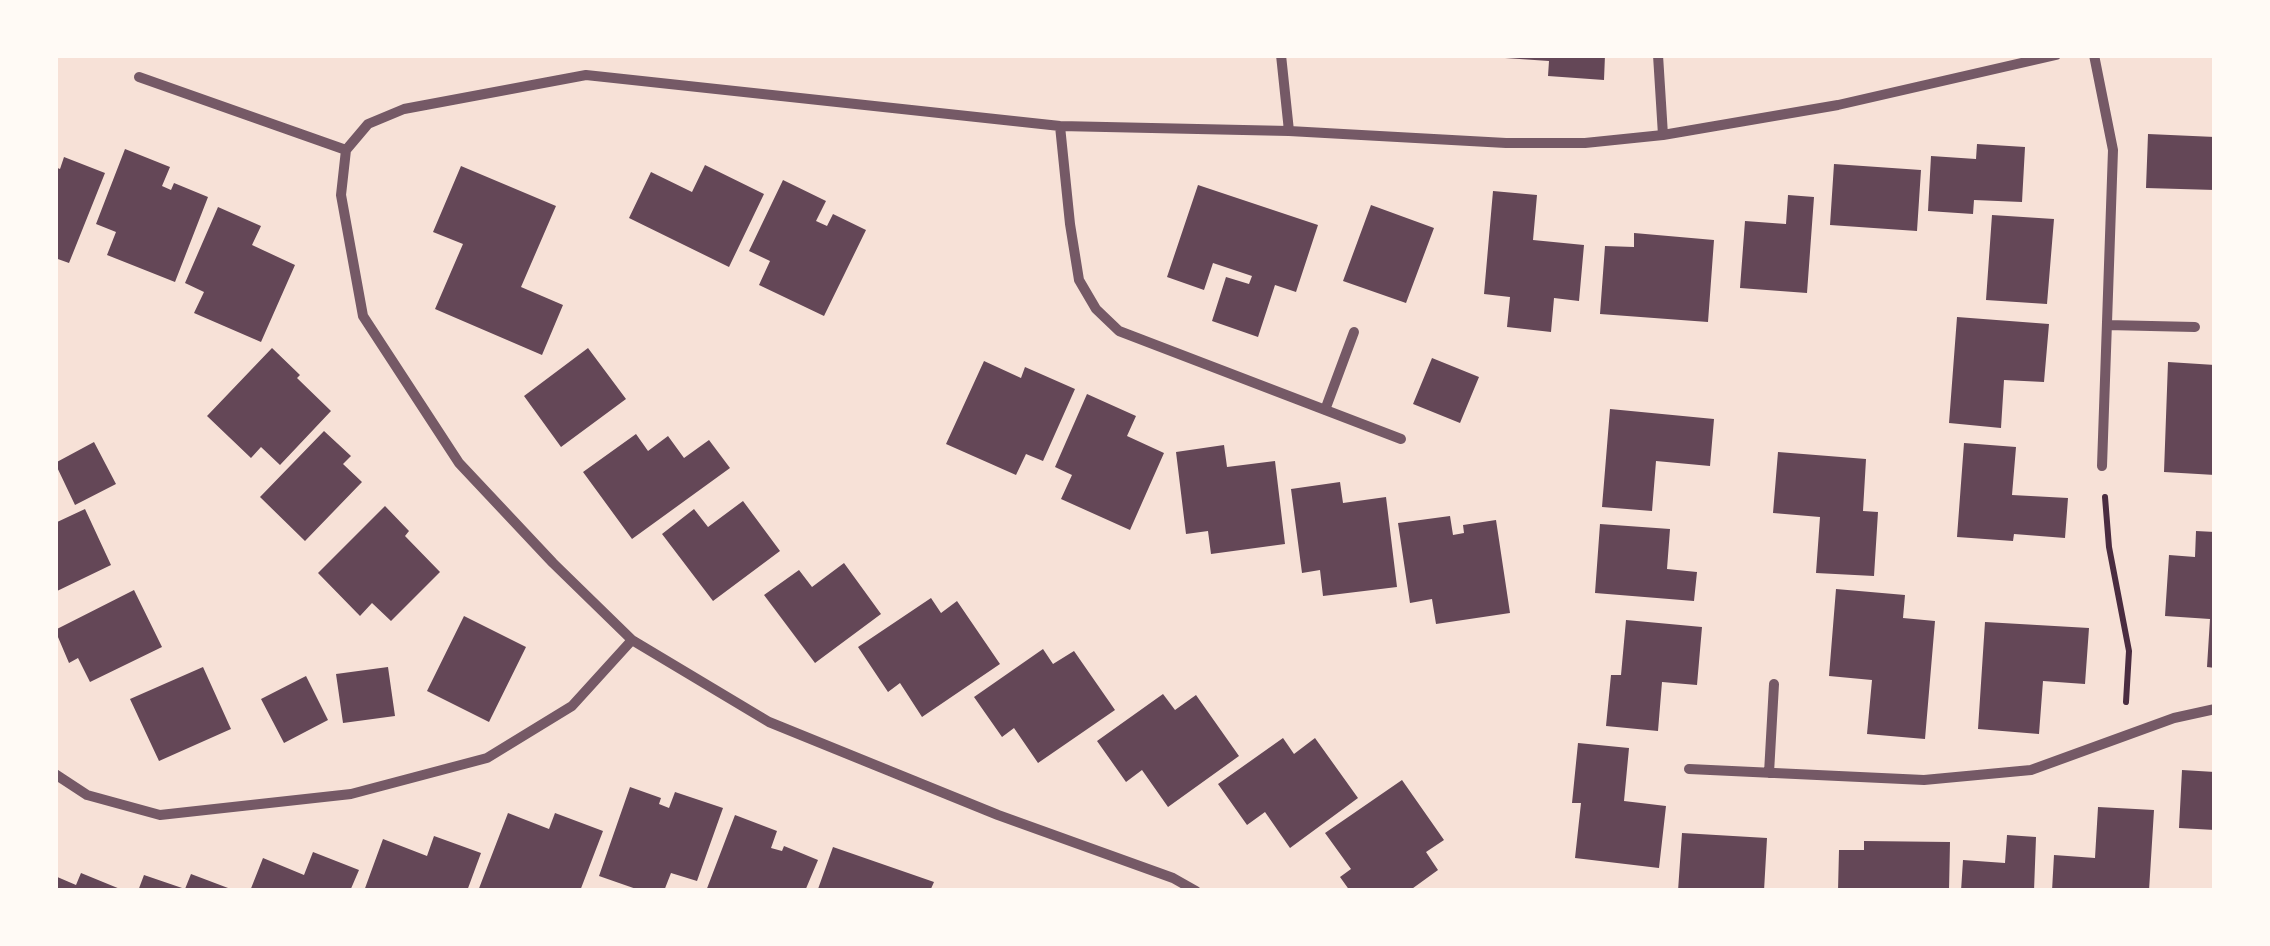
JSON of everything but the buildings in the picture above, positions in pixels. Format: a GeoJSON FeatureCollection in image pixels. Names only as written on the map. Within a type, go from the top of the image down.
{"type":"FeatureCollection","features":[{"type":"Feature","properties":{"kind":"street"},"geometry":{"type":"LineString","coordinates":[[1281,55],[1290,131]]}},
{"type":"Feature","properties":{"kind":"street"},"geometry":{"type":"LineString","coordinates":[[1658,55],[1664,135]]}},
{"type":"Feature","properties":{"kind":"street"},"geometry":{"type":"LineString","coordinates":[[1196,891],[1172,878],[998,815],[769,722],[632,640],[459,463],[363,316],[341,195],[346,150],[368,124],[404,109],[586,75],[1060,126],[1585,143],[1664,135],[1838,106],[2056,55]]}},
{"type":"Feature","properties":{"kind":"street"},"geometry":{"type":"LineString","coordinates":[[2094,55],[2113,150],[2102,466]]}},
{"type":"Feature","properties":{"kind":"street"},"geometry":{"type":"LineString","coordinates":[[139,77],[346,150]]}},
{"type":"Feature","properties":{"kind":"street"},"geometry":{"type":"LineString","coordinates":[[1060,126],[1079,280],[1096,309],[1119,331],[1401,439]]}},
{"type":"Feature","properties":{"kind":"street"},"geometry":{"type":"LineString","coordinates":[[2107,325],[2195,328]]}},
{"type":"Feature","properties":{"kind":"street"},"geometry":{"type":"LineString","coordinates":[[1324,410],[1354,332]]}},
{"type":"Feature","properties":{"kind":"street"},"geometry":{"type":"LineString","coordinates":[[55,774],[87,795],[160,815],[351,794],[487,758],[572,706],[632,640]]}},
{"type":"Feature","properties":{"kind":"street"},"geometry":{"type":"LineString","coordinates":[[1768,773],[1774,684]]}},
{"type":"Feature","properties":{"kind":"street"},"geometry":{"type":"LineString","coordinates":[[1690,769],[1924,780],[2031,770],[2174,718],[2215,709]]}},
{"type":"Feature","properties":{"kind":"path"},"geometry":{"type":"LineString","coordinates":[[2102,466],[2110,546],[2129,652],[2122,738]]}}]}
